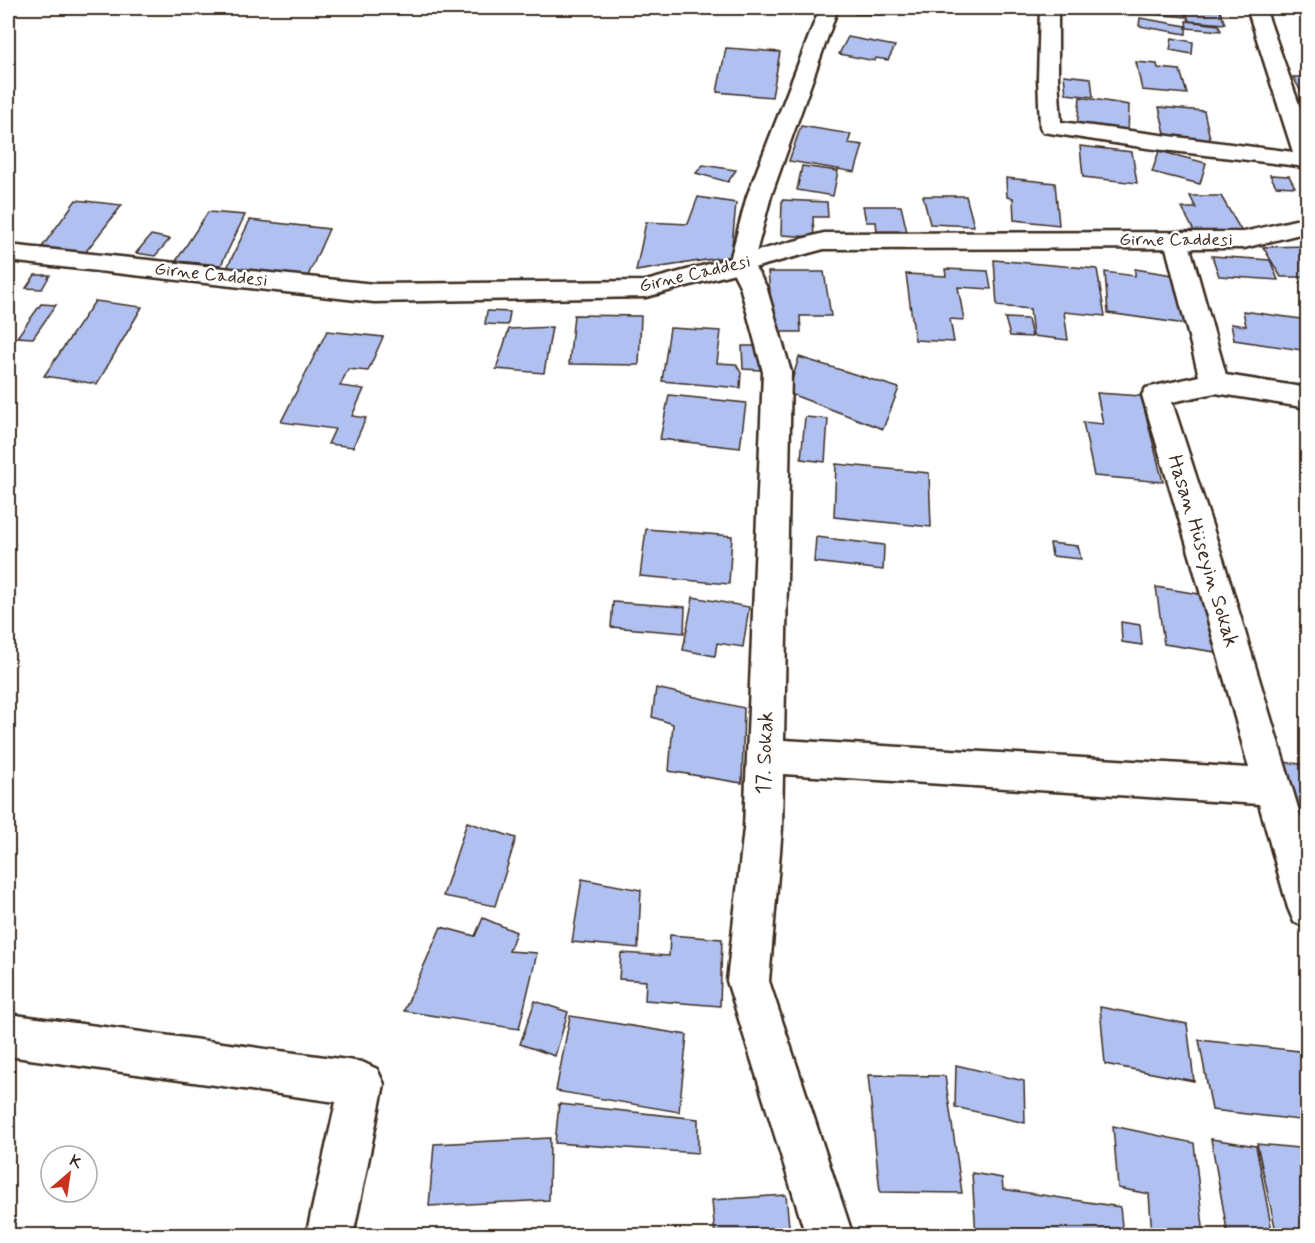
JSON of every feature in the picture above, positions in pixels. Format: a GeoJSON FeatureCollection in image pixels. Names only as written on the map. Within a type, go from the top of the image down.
{"type":"FeatureCollection","features":[{"type":"Feature","properties":{"kind":"street"},"geometry":{"type":"LineString","coordinates":[[741,264],[759,196],[829,8]]}},
{"type":"Feature","properties":{"kind":"street"},"geometry":{"type":"LineString","coordinates":[[1049,8],[1048,78],[1051,127],[1306,162],[1256,8]]}},
{"type":"Feature","properties":{"kind":"street","name":"Girne Caddesi"},"geometry":{"type":"LineString","coordinates":[[8,253],[374,293],[646,289],[824,242],[1244,240],[1308,224]]}},
{"type":"Feature","properties":{"kind":"street"},"geometry":{"type":"LineString","coordinates":[[1176,240],[1215,383],[1308,398]]}},
{"type":"Feature","properties":{"kind":"street","name":"17. Sokak"},"geometry":{"type":"LineString","coordinates":[[741,264],[753,286],[777,372],[763,828],[748,981],[830,1236]]}},
{"type":"Feature","properties":{"kind":"street","name":"Hasan Hüseyin Sokak"},"geometry":{"type":"LineString","coordinates":[[1215,383],[1156,395],[1274,787],[1301,859],[1308,908]]}},
{"type":"Feature","properties":{"kind":"street"},"geometry":{"type":"LineString","coordinates":[[765,756],[1274,787]]}},
{"type":"Feature","properties":{"kind":"street"},"geometry":{"type":"LineString","coordinates":[[8,1035],[362,1084],[329,1236]]}},
{"type":"Feature","properties":{"kind":"building"},"geometry":{"type":"Polygon","coordinates":[[[856,8],[899,8],[900,15],[855,14],[856,8]]]}},
{"type":"Feature","properties":{"kind":"building"},"geometry":{"type":"Polygon","coordinates":[[[907,8],[941,8],[943,16],[907,14],[907,8]]]}},
{"type":"Feature","properties":{"kind":"building"},"geometry":{"type":"Polygon","coordinates":[[[1139,8],[1184,8],[1186,17],[1140,13],[1139,8]]]}},
{"type":"Feature","properties":{"kind":"building"},"geometry":{"type":"Polygon","coordinates":[[[1209,8],[1219,8],[1225,24],[1189,21],[1185,9],[1210,11],[1209,8]]]}},
{"type":"Feature","properties":{"kind":"building"},"geometry":{"type":"Polygon","coordinates":[[[1140,18],[1186,26],[1186,34],[1139,26],[1140,18]]]}},
{"type":"Feature","properties":{"kind":"building"},"geometry":{"type":"Polygon","coordinates":[[[1186,21],[1219,25],[1221,31],[1187,28],[1186,21]]]}},
{"type":"Feature","properties":{"kind":"building"},"geometry":{"type":"Polygon","coordinates":[[[848,37],[895,46],[888,60],[876,58],[875,61],[839,54],[848,37]]]}},
{"type":"Feature","properties":{"kind":"building"},"geometry":{"type":"Polygon","coordinates":[[[1172,38],[1193,42],[1192,54],[1170,50],[1172,38]]]}},
{"type":"Feature","properties":{"kind":"building"},"geometry":{"type":"Polygon","coordinates":[[[726,48],[780,52],[772,97],[717,92],[726,48]]]}},
{"type":"Feature","properties":{"kind":"building"},"geometry":{"type":"Polygon","coordinates":[[[1136,62],[1157,64],[1158,68],[1180,70],[1187,94],[1142,90],[1136,62]]]}},
{"type":"Feature","properties":{"kind":"building"},"geometry":{"type":"Polygon","coordinates":[[[1064,75],[1091,78],[1093,97],[1066,94],[1064,75]]]}},
{"type":"Feature","properties":{"kind":"building"},"geometry":{"type":"Polygon","coordinates":[[[1293,77],[1308,77],[1308,99],[1305,99],[1293,77]]]}},
{"type":"Feature","properties":{"kind":"building"},"geometry":{"type":"Polygon","coordinates":[[[1080,97],[1129,105],[1128,135],[1077,127],[1080,97]]]}},
{"type":"Feature","properties":{"kind":"building"},"geometry":{"type":"Polygon","coordinates":[[[1159,107],[1204,111],[1211,143],[1166,138],[1159,107]]]}},
{"type":"Feature","properties":{"kind":"building"},"geometry":{"type":"Polygon","coordinates":[[[801,126],[851,134],[848,143],[863,145],[855,172],[789,161],[801,126]]]}},
{"type":"Feature","properties":{"kind":"building"},"geometry":{"type":"Polygon","coordinates":[[[1080,146],[1132,152],[1137,183],[1083,177],[1080,146]]]}},
{"type":"Feature","properties":{"kind":"building"},"geometry":{"type":"Polygon","coordinates":[[[1159,151],[1206,163],[1200,184],[1152,172],[1159,151]]]}},
{"type":"Feature","properties":{"kind":"building"},"geometry":{"type":"Polygon","coordinates":[[[703,165],[736,170],[728,182],[696,173],[703,165]]]}},
{"type":"Feature","properties":{"kind":"building"},"geometry":{"type":"Polygon","coordinates":[[[802,166],[838,171],[833,196],[797,190],[802,166]]]}},
{"type":"Feature","properties":{"kind":"building"},"geometry":{"type":"Polygon","coordinates":[[[1270,175],[1289,176],[1295,187],[1276,186],[1270,175]]]}},
{"type":"Feature","properties":{"kind":"building"},"geometry":{"type":"Polygon","coordinates":[[[1006,178],[1055,183],[1059,225],[1014,220],[1013,198],[1007,197],[1006,178]]]}},
{"type":"Feature","properties":{"kind":"building"},"geometry":{"type":"Polygon","coordinates":[[[923,196],[966,196],[974,226],[930,224],[923,196]]]}},
{"type":"Feature","properties":{"kind":"building"},"geometry":{"type":"Polygon","coordinates":[[[1190,196],[1221,196],[1242,232],[1195,233],[1182,208],[1196,208],[1190,196]]]}},
{"type":"Feature","properties":{"kind":"building"},"geometry":{"type":"Polygon","coordinates":[[[698,197],[736,203],[731,256],[636,271],[646,222],[688,224],[698,197]]]}},
{"type":"Feature","properties":{"kind":"building"},"geometry":{"type":"Polygon","coordinates":[[[76,200],[122,205],[84,254],[42,247],[76,200]]]}},
{"type":"Feature","properties":{"kind":"building"},"geometry":{"type":"Polygon","coordinates":[[[782,200],[827,202],[828,217],[813,217],[814,237],[781,235],[782,200]]]}},
{"type":"Feature","properties":{"kind":"building"},"geometry":{"type":"Polygon","coordinates":[[[863,206],[901,206],[907,232],[877,232],[876,222],[866,222],[863,206]]]}},
{"type":"Feature","properties":{"kind":"building"},"geometry":{"type":"Polygon","coordinates":[[[208,212],[245,215],[221,265],[176,261],[208,212]]]}},
{"type":"Feature","properties":{"kind":"building"},"geometry":{"type":"Polygon","coordinates":[[[250,220],[329,229],[307,278],[226,270],[250,220]]]}},
{"type":"Feature","properties":{"kind":"building"},"geometry":{"type":"Polygon","coordinates":[[[151,235],[170,239],[155,256],[136,253],[151,235]]]}},
{"type":"Feature","properties":{"kind":"building"},"geometry":{"type":"Polygon","coordinates":[[[1308,246],[1308,277],[1281,277],[1263,247],[1308,246]]]}},
{"type":"Feature","properties":{"kind":"building"},"geometry":{"type":"Polygon","coordinates":[[[1212,256],[1270,260],[1278,280],[1219,276],[1212,256]]]}},
{"type":"Feature","properties":{"kind":"building"},"geometry":{"type":"Polygon","coordinates":[[[994,260],[1097,269],[1105,316],[1064,312],[1068,340],[1033,336],[1030,309],[997,306],[994,260]]]}},
{"type":"Feature","properties":{"kind":"building"},"geometry":{"type":"Polygon","coordinates":[[[945,269],[988,271],[991,289],[958,287],[964,320],[950,319],[954,342],[915,340],[906,274],[946,276],[945,269]]]}},
{"type":"Feature","properties":{"kind":"building"},"geometry":{"type":"Polygon","coordinates":[[[1135,269],[1179,276],[1186,324],[1108,313],[1105,272],[1135,276],[1135,269]]]}},
{"type":"Feature","properties":{"kind":"building"},"geometry":{"type":"Polygon","coordinates":[[[768,272],[824,272],[831,316],[800,316],[801,332],[774,332],[768,272]]]}},
{"type":"Feature","properties":{"kind":"building"},"geometry":{"type":"Polygon","coordinates":[[[35,275],[50,275],[42,289],[26,288],[35,275]]]}},
{"type":"Feature","properties":{"kind":"building"},"geometry":{"type":"Polygon","coordinates":[[[95,301],[142,307],[97,384],[44,376],[95,301]]]}},
{"type":"Feature","properties":{"kind":"building"},"geometry":{"type":"Polygon","coordinates":[[[41,304],[56,305],[33,338],[17,337],[41,304]]]}},
{"type":"Feature","properties":{"kind":"building"},"geometry":{"type":"Polygon","coordinates":[[[487,311],[510,312],[508,325],[485,324],[487,311]]]}},
{"type":"Feature","properties":{"kind":"building"},"geometry":{"type":"Polygon","coordinates":[[[1243,311],[1308,320],[1308,351],[1234,340],[1231,324],[1246,326],[1243,311]]]}},
{"type":"Feature","properties":{"kind":"building"},"geometry":{"type":"Polygon","coordinates":[[[574,315],[641,316],[639,365],[569,364],[574,315]]]}},
{"type":"Feature","properties":{"kind":"building"},"geometry":{"type":"Polygon","coordinates":[[[1005,318],[1028,319],[1032,337],[1010,336],[1005,318]]]}},
{"type":"Feature","properties":{"kind":"building"},"geometry":{"type":"Polygon","coordinates":[[[552,327],[544,373],[496,369],[509,329],[552,327]]]}},
{"type":"Feature","properties":{"kind":"building"},"geometry":{"type":"Polygon","coordinates":[[[670,328],[721,331],[717,363],[736,364],[741,373],[740,388],[662,381],[670,328]]]}},
{"type":"Feature","properties":{"kind":"building"},"geometry":{"type":"Polygon","coordinates":[[[327,331],[383,337],[368,371],[348,369],[340,386],[364,389],[352,416],[366,418],[353,447],[328,444],[335,429],[281,422],[327,331]]]}},
{"type":"Feature","properties":{"kind":"building"},"geometry":{"type":"Polygon","coordinates":[[[742,346],[759,346],[760,370],[743,369],[742,346]]]}},
{"type":"Feature","properties":{"kind":"building"},"geometry":{"type":"Polygon","coordinates":[[[799,357],[899,388],[883,429],[788,393],[799,357]]]}},
{"type":"Feature","properties":{"kind":"building"},"geometry":{"type":"Polygon","coordinates":[[[1097,393],[1141,396],[1163,482],[1094,476],[1083,422],[1103,424],[1097,393]]]}},
{"type":"Feature","properties":{"kind":"building"},"geometry":{"type":"Polygon","coordinates":[[[669,395],[746,403],[740,448],[660,439],[669,395]]]}},
{"type":"Feature","properties":{"kind":"building"},"geometry":{"type":"Polygon","coordinates":[[[805,417],[828,419],[825,462],[801,459],[805,417]]]}},
{"type":"Feature","properties":{"kind":"building"},"geometry":{"type":"Polygon","coordinates":[[[836,464],[929,473],[931,527],[834,517],[836,464]]]}},
{"type":"Feature","properties":{"kind":"building"},"geometry":{"type":"Polygon","coordinates":[[[646,529],[732,536],[729,584],[640,576],[646,529]]]}},
{"type":"Feature","properties":{"kind":"building"},"geometry":{"type":"Polygon","coordinates":[[[816,537],[884,545],[883,570],[814,562],[816,537]]]}},
{"type":"Feature","properties":{"kind":"building"},"geometry":{"type":"Polygon","coordinates":[[[1050,543],[1078,546],[1081,559],[1052,556],[1050,543]]]}},
{"type":"Feature","properties":{"kind":"building"},"geometry":{"type":"Polygon","coordinates":[[[1156,587],[1211,596],[1222,653],[1164,644],[1156,587]]]}},
{"type":"Feature","properties":{"kind":"building"},"geometry":{"type":"Polygon","coordinates":[[[693,597],[749,607],[743,647],[717,643],[715,656],[683,650],[693,597]]]}},
{"type":"Feature","properties":{"kind":"building"},"geometry":{"type":"Polygon","coordinates":[[[613,602],[685,607],[684,633],[611,627],[613,602]]]}},
{"type":"Feature","properties":{"kind":"building"},"geometry":{"type":"Polygon","coordinates":[[[1121,622],[1140,625],[1142,645],[1122,642],[1121,622]]]}},
{"type":"Feature","properties":{"kind":"building"},"geometry":{"type":"Polygon","coordinates":[[[656,688],[744,708],[742,783],[669,771],[673,724],[652,717],[656,688]]]}},
{"type":"Feature","properties":{"kind":"building"},"geometry":{"type":"Polygon","coordinates":[[[1283,762],[1308,765],[1308,843],[1283,762]]]}},
{"type":"Feature","properties":{"kind":"building"},"geometry":{"type":"Polygon","coordinates":[[[467,822],[516,838],[495,906],[443,896],[467,822]]]}},
{"type":"Feature","properties":{"kind":"building"},"geometry":{"type":"Polygon","coordinates":[[[582,879],[641,890],[638,948],[572,942],[582,879]]]}},
{"type":"Feature","properties":{"kind":"building"},"geometry":{"type":"Polygon","coordinates":[[[483,918],[516,932],[509,951],[537,953],[519,1029],[404,1011],[441,927],[475,936],[483,918]]]}},
{"type":"Feature","properties":{"kind":"building"},"geometry":{"type":"Polygon","coordinates":[[[670,935],[722,939],[720,1006],[645,1000],[646,981],[619,979],[621,953],[669,956],[670,935]]]}},
{"type":"Feature","properties":{"kind":"building"},"geometry":{"type":"Polygon","coordinates":[[[535,1001],[568,1012],[555,1056],[520,1044],[535,1001]]]}},
{"type":"Feature","properties":{"kind":"building"},"geometry":{"type":"Polygon","coordinates":[[[1100,1007],[1187,1024],[1194,1081],[1105,1064],[1100,1007]]]}},
{"type":"Feature","properties":{"kind":"building"},"geometry":{"type":"Polygon","coordinates":[[[570,1016],[687,1035],[679,1112],[556,1091],[570,1016]]]}},
{"type":"Feature","properties":{"kind":"building"},"geometry":{"type":"Polygon","coordinates":[[[1199,1040],[1308,1052],[1308,1121],[1212,1110],[1199,1040]]]}},
{"type":"Feature","properties":{"kind":"building"},"geometry":{"type":"Polygon","coordinates":[[[956,1065],[1024,1081],[1025,1123],[955,1107],[956,1065]]]}},
{"type":"Feature","properties":{"kind":"building"},"geometry":{"type":"Polygon","coordinates":[[[868,1075],[945,1076],[962,1193],[880,1192],[868,1075]]]}},
{"type":"Feature","properties":{"kind":"building"},"geometry":{"type":"Polygon","coordinates":[[[559,1104],[698,1119],[698,1153],[555,1143],[559,1104]]]}},
{"type":"Feature","properties":{"kind":"building"},"geometry":{"type":"Polygon","coordinates":[[[1113,1126],[1194,1143],[1204,1236],[1152,1235],[1149,1194],[1118,1188],[1113,1126]]]}},
{"type":"Feature","properties":{"kind":"building"},"geometry":{"type":"Polygon","coordinates":[[[550,1138],[549,1200],[429,1206],[434,1144],[550,1138]]]}},
{"type":"Feature","properties":{"kind":"building"},"geometry":{"type":"Polygon","coordinates":[[[1211,1139],[1256,1146],[1273,1236],[1228,1236],[1211,1139]]]}},
{"type":"Feature","properties":{"kind":"building"},"geometry":{"type":"Polygon","coordinates":[[[1257,1144],[1308,1149],[1308,1236],[1277,1236],[1257,1144]]]}},
{"type":"Feature","properties":{"kind":"building"},"geometry":{"type":"Polygon","coordinates":[[[972,1173],[1002,1178],[1003,1189],[1120,1207],[1123,1236],[976,1236],[972,1173]]]}},
{"type":"Feature","properties":{"kind":"building"},"geometry":{"type":"Polygon","coordinates":[[[786,1195],[790,1236],[715,1236],[712,1200],[786,1195]]]}}]}
